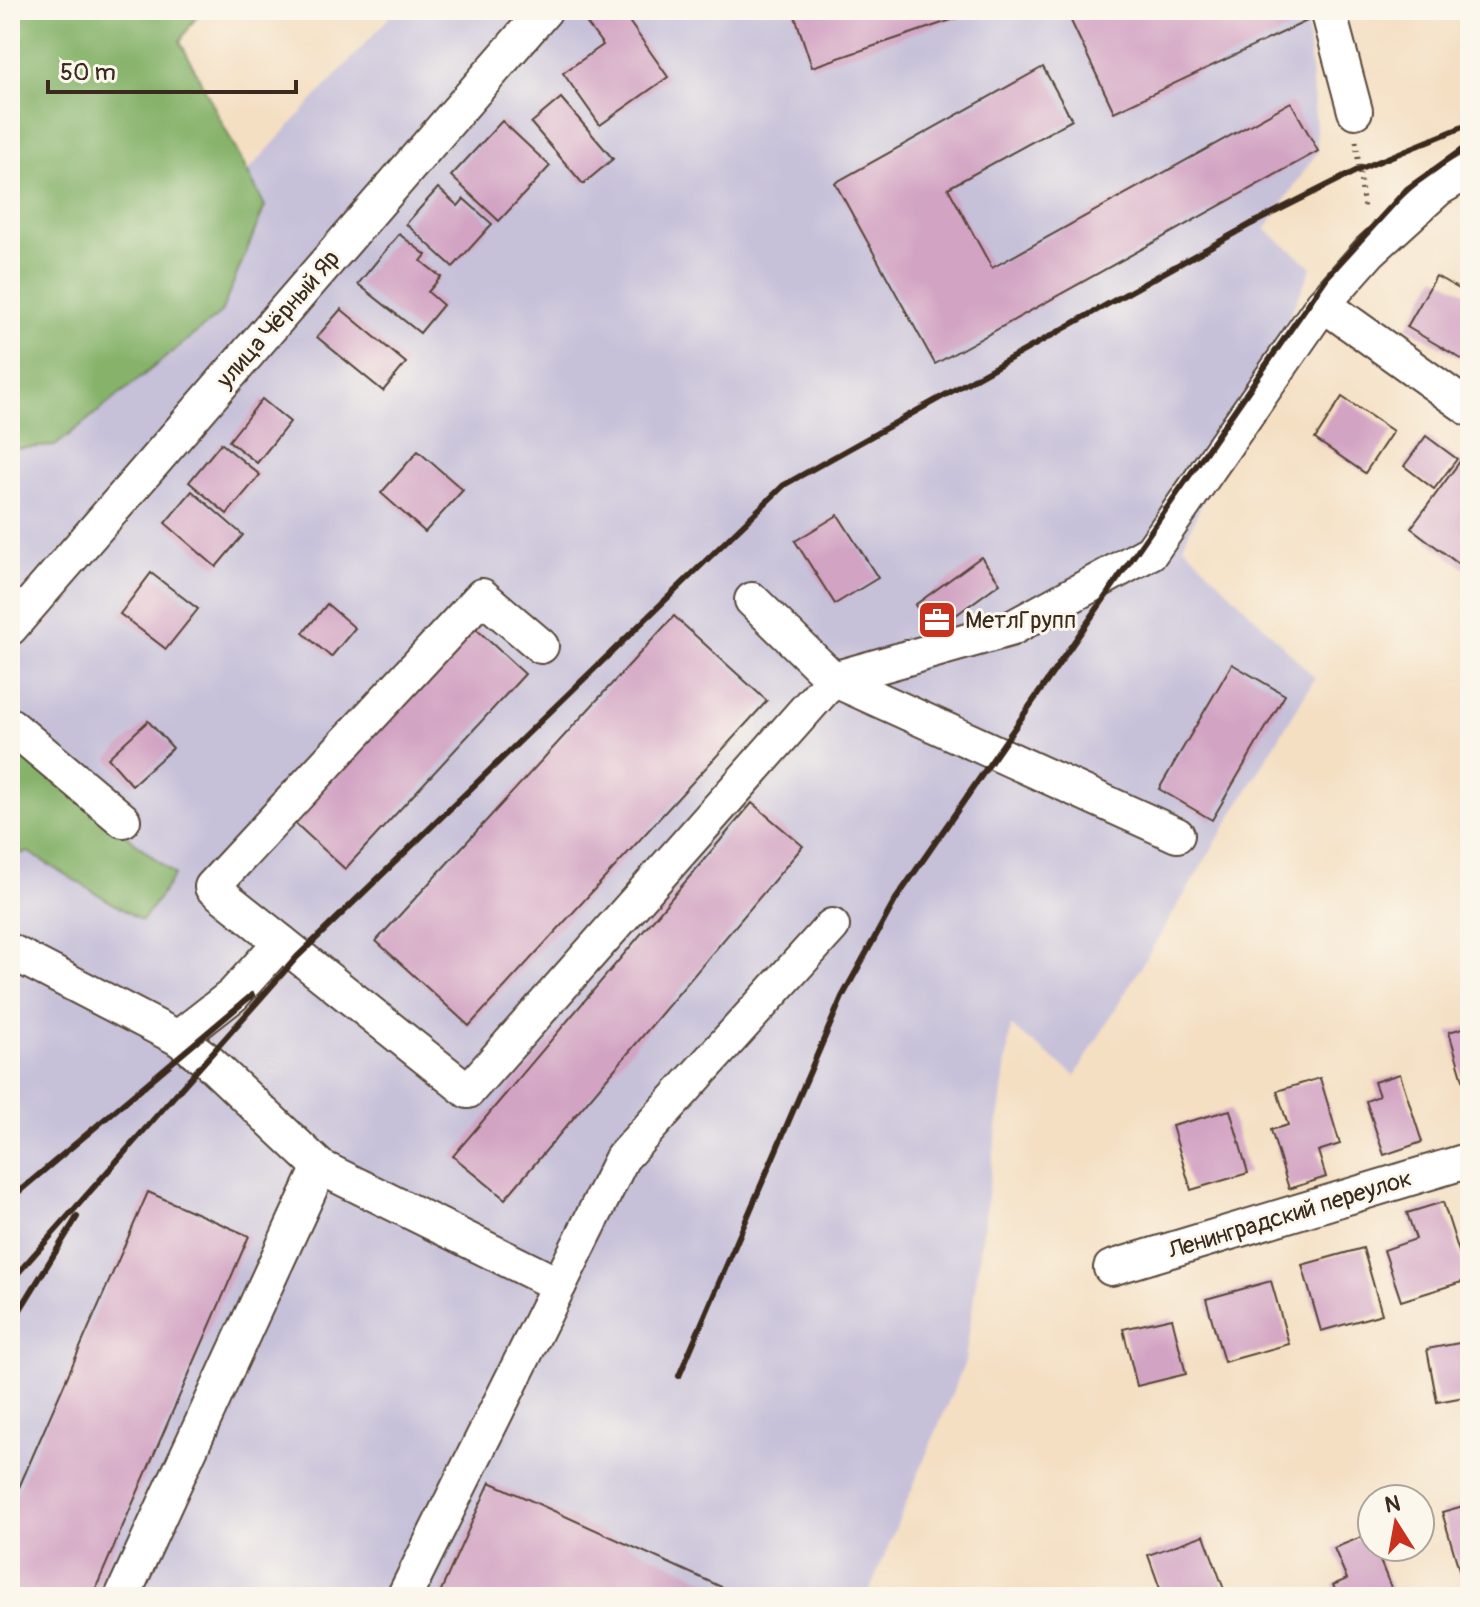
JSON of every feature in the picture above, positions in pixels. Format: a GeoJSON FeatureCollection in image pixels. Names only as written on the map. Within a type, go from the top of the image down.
{"type":"FeatureCollection","features":[{"type":"Feature","properties":{"kind":"street","name":"улица Чёрный Яр"},"geometry":{"type":"LineString","coordinates":[[10,628],[545,10]]}},
{"type":"Feature","properties":{"kind":"street"},"geometry":{"type":"LineString","coordinates":[[1328,10],[1355,111]]}},
{"type":"Feature","properties":{"kind":"street"},"geometry":{"type":"LineString","coordinates":[[541,646],[482,596],[212,887],[468,1091],[833,679],[1010,629],[1151,552],[1323,304],[1370,251],[1438,189],[1470,170]]}},
{"type":"Feature","properties":{"kind":"street"},"geometry":{"type":"LineString","coordinates":[[1323,304],[1470,409]]}},
{"type":"Feature","properties":{"kind":"street"},"geometry":{"type":"LineString","coordinates":[[752,600],[833,679],[1177,835]]}},
{"type":"Feature","properties":{"kind":"street"},"geometry":{"type":"LineString","coordinates":[[10,725],[123,820]]}},
{"type":"Feature","properties":{"kind":"street"},"geometry":{"type":"LineString","coordinates":[[404,1597],[622,1158],[832,926]]}},
{"type":"Feature","properties":{"kind":"street"},"geometry":{"type":"LineString","coordinates":[[178,1038],[233,995],[281,942]]}},
{"type":"Feature","properties":{"kind":"street"},"geometry":{"type":"LineString","coordinates":[[10,951],[178,1038],[207,1060],[320,1167],[559,1285]]}},
{"type":"Feature","properties":{"kind":"street","name":"Ленинградский переулок"},"geometry":{"type":"LineString","coordinates":[[1111,1268],[1470,1160]]}},
{"type":"Feature","properties":{"kind":"street"},"geometry":{"type":"LineString","coordinates":[[122,1597],[320,1167]]}},
{"type":"Feature","properties":{"kind":"path"},"geometry":{"type":"LineString","coordinates":[[1355,111],[1358,170],[1370,251]]}},
{"type":"Feature","properties":{"kind":"shaded area"},"geometry":{"type":"Polygon","coordinates":[[[396,10],[1301,10],[1307,21],[1318,151],[1265,229],[1312,267],[1183,545],[1315,678],[1075,1076],[1011,1026],[965,1362],[867,1597],[10,1597],[10,430],[396,10]]]}},
{"type":"Feature","properties":{"kind":"green space"},"geometry":{"type":"Polygon","coordinates":[[[10,10],[201,10],[180,41],[265,206],[221,313],[55,446],[10,449],[10,10]]]}},
{"type":"Feature","properties":{"kind":"green space"},"geometry":{"type":"Polygon","coordinates":[[[10,747],[20,749],[175,875],[142,921],[28,852],[10,855],[10,747]]]}},
{"type":"Feature","properties":{"kind":"building"},"geometry":{"type":"Polygon","coordinates":[[[584,10],[621,10],[668,77],[600,125],[563,73],[603,45],[579,13],[584,10]]]}},
{"type":"Feature","properties":{"kind":"building"},"geometry":{"type":"Polygon","coordinates":[[[793,10],[978,10],[978,11],[812,67],[793,10]]]}},
{"type":"Feature","properties":{"kind":"building"},"geometry":{"type":"Polygon","coordinates":[[[1094,10],[1301,10],[1307,21],[1114,112],[1071,21],[1094,10]]]}},
{"type":"Feature","properties":{"kind":"building"},"geometry":{"type":"Polygon","coordinates":[[[1043,67],[1072,120],[948,188],[992,268],[1291,102],[1318,151],[935,364],[835,183],[1043,67]]]}},
{"type":"Feature","properties":{"kind":"building"},"geometry":{"type":"Polygon","coordinates":[[[561,98],[613,159],[583,184],[531,123],[561,98]]]}},
{"type":"Feature","properties":{"kind":"building"},"geometry":{"type":"Polygon","coordinates":[[[502,121],[550,166],[499,221],[451,176],[502,121]]]}},
{"type":"Feature","properties":{"kind":"building"},"geometry":{"type":"Polygon","coordinates":[[[438,188],[458,206],[464,199],[492,224],[453,267],[406,224],[438,188]]]}},
{"type":"Feature","properties":{"kind":"building"},"geometry":{"type":"Polygon","coordinates":[[[399,234],[426,255],[421,261],[441,277],[428,292],[443,305],[420,333],[358,284],[399,234]]]}},
{"type":"Feature","properties":{"kind":"building"},"geometry":{"type":"Polygon","coordinates":[[[1436,276],[1470,295],[1470,364],[1407,327],[1436,276]]]}},
{"type":"Feature","properties":{"kind":"building"},"geometry":{"type":"Polygon","coordinates":[[[341,309],[406,363],[383,391],[317,337],[341,309]]]}},
{"type":"Feature","properties":{"kind":"building"},"geometry":{"type":"Polygon","coordinates":[[[1342,397],[1393,431],[1365,473],[1315,439],[1342,397]]]}},
{"type":"Feature","properties":{"kind":"building"},"geometry":{"type":"Polygon","coordinates":[[[262,399],[290,422],[257,463],[229,441],[262,399]]]}},
{"type":"Feature","properties":{"kind":"building"},"geometry":{"type":"Polygon","coordinates":[[[1426,436],[1457,459],[1434,489],[1404,466],[1426,436]]]}},
{"type":"Feature","properties":{"kind":"building"},"geometry":{"type":"Polygon","coordinates":[[[221,443],[260,475],[227,514],[189,482],[221,443]]]}},
{"type":"Feature","properties":{"kind":"building"},"geometry":{"type":"Polygon","coordinates":[[[418,451],[463,490],[425,532],[381,493],[418,451]]]}},
{"type":"Feature","properties":{"kind":"building"},"geometry":{"type":"Polygon","coordinates":[[[1461,460],[1470,467],[1470,559],[1464,568],[1411,528],[1461,460]]]}},
{"type":"Feature","properties":{"kind":"building"},"geometry":{"type":"Polygon","coordinates":[[[192,491],[243,535],[216,567],[165,523],[192,491]]]}},
{"type":"Feature","properties":{"kind":"building"},"geometry":{"type":"Polygon","coordinates":[[[838,515],[878,578],[835,604],[795,541],[838,515]]]}},
{"type":"Feature","properties":{"kind":"building"},"geometry":{"type":"Polygon","coordinates":[[[981,557],[1000,583],[934,631],[915,605],[981,557]]]}},
{"type":"Feature","properties":{"kind":"building"},"geometry":{"type":"Polygon","coordinates":[[[151,573],[198,609],[166,649],[120,614],[151,573]]]}},
{"type":"Feature","properties":{"kind":"building"},"geometry":{"type":"Polygon","coordinates":[[[327,604],[355,628],[331,657],[303,633],[327,604]]]}},
{"type":"Feature","properties":{"kind":"building"},"geometry":{"type":"Polygon","coordinates":[[[674,616],[767,701],[469,1026],[376,941],[674,616]]]}},
{"type":"Feature","properties":{"kind":"building"},"geometry":{"type":"Polygon","coordinates":[[[474,627],[525,674],[345,869],[294,822],[474,627]]]}},
{"type":"Feature","properties":{"kind":"building"},"geometry":{"type":"Polygon","coordinates":[[[1232,664],[1285,695],[1212,820],[1159,789],[1232,664]]]}},
{"type":"Feature","properties":{"kind":"building"},"geometry":{"type":"Polygon","coordinates":[[[148,721],[173,748],[132,785],[108,758],[148,721]]]}},
{"type":"Feature","properties":{"kind":"building"},"geometry":{"type":"Polygon","coordinates":[[[752,803],[803,846],[505,1199],[453,1156],[752,803]]]}},
{"type":"Feature","properties":{"kind":"building"},"geometry":{"type":"Polygon","coordinates":[[[1470,1026],[1470,1096],[1468,1097],[1449,1032],[1470,1026]]]}},
{"type":"Feature","properties":{"kind":"building"},"geometry":{"type":"Polygon","coordinates":[[[1400,1074],[1422,1142],[1384,1155],[1366,1101],[1379,1096],[1374,1082],[1400,1074]]]}},
{"type":"Feature","properties":{"kind":"building"},"geometry":{"type":"Polygon","coordinates":[[[1320,1078],[1340,1144],[1318,1151],[1326,1177],[1289,1189],[1271,1130],[1288,1125],[1277,1091],[1320,1078]]]}},
{"type":"Feature","properties":{"kind":"building"},"geometry":{"type":"Polygon","coordinates":[[[1230,1110],[1248,1173],[1191,1190],[1172,1126],[1230,1110]]]}},
{"type":"Feature","properties":{"kind":"building"},"geometry":{"type":"Polygon","coordinates":[[[148,1192],[249,1236],[92,1597],[10,1597],[10,1508],[148,1192]]]}},
{"type":"Feature","properties":{"kind":"building"},"geometry":{"type":"Polygon","coordinates":[[[1443,1202],[1468,1280],[1401,1301],[1384,1250],[1416,1239],[1407,1213],[1443,1202]]]}},
{"type":"Feature","properties":{"kind":"building"},"geometry":{"type":"Polygon","coordinates":[[[1363,1248],[1382,1314],[1321,1331],[1302,1265],[1363,1248]]]}},
{"type":"Feature","properties":{"kind":"building"},"geometry":{"type":"Polygon","coordinates":[[[1271,1281],[1289,1344],[1224,1362],[1206,1299],[1271,1281]]]}},
{"type":"Feature","properties":{"kind":"building"},"geometry":{"type":"Polygon","coordinates":[[[1172,1318],[1186,1374],[1137,1386],[1123,1329],[1172,1318]]]}},
{"type":"Feature","properties":{"kind":"building"},"geometry":{"type":"Polygon","coordinates":[[[1470,1341],[1470,1396],[1437,1402],[1427,1349],[1470,1341]]]}},
{"type":"Feature","properties":{"kind":"building"},"geometry":{"type":"Polygon","coordinates":[[[490,1482],[726,1589],[722,1597],[438,1597],[490,1482]]]}},
{"type":"Feature","properties":{"kind":"building"},"geometry":{"type":"Polygon","coordinates":[[[1470,1504],[1470,1581],[1463,1583],[1442,1512],[1470,1504]]]}},
{"type":"Feature","properties":{"kind":"building"},"geometry":{"type":"Polygon","coordinates":[[[1204,1535],[1226,1595],[1163,1597],[1148,1555],[1204,1535]]]}},
{"type":"Feature","properties":{"kind":"building"},"geometry":{"type":"Polygon","coordinates":[[[1356,1539],[1356,1563],[1381,1563],[1395,1597],[1338,1597],[1333,1585],[1347,1579],[1334,1548],[1356,1539]]]}},
{"type":"Feature","properties":{"kind":"railway"},"geometry":{"type":"LineString","coordinates":[[10,1282],[297,957],[784,485],[1251,224],[1358,170],[1470,124]]}},
{"type":"Feature","properties":{"kind":"railway"},"geometry":{"type":"LineString","coordinates":[[679,1376],[842,997],[896,899],[1327,277],[1407,189],[1470,144]]}},
{"type":"Feature","properties":{"kind":"railway"},"geometry":{"type":"LineString","coordinates":[[10,1199],[252,995]]}},
{"type":"Feature","properties":{"kind":"railway"},"geometry":{"type":"LineString","coordinates":[[10,1326],[77,1217]]}},
{"type":"Feature","properties":{"kind":"place","name":"МетлГрупп"},"geometry":{"type":"Point","coordinates":[937,620]}}]}
